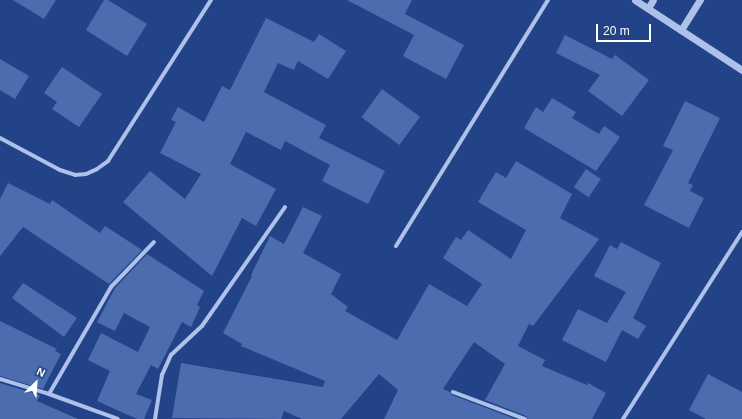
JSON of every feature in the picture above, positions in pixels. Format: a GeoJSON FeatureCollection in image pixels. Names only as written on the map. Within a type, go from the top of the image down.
{"type":"FeatureCollection","features":[{"type":"Feature","properties":{"kind":"street"},"geometry":{"type":"LineString","coordinates":[[0,138],[60,170],[75,175],[86,174],[97,169],[108,160],[211,0]]}},
{"type":"Feature","properties":{"kind":"street"},"geometry":{"type":"LineString","coordinates":[[396,246],[548,0]]}},
{"type":"Feature","properties":{"kind":"street"},"geometry":{"type":"LineString","coordinates":[[635,0],[742,70]]}},
{"type":"Feature","properties":{"kind":"street"},"geometry":{"type":"LineString","coordinates":[[648,8],[653,0]]}},
{"type":"Feature","properties":{"kind":"street"},"geometry":{"type":"LineString","coordinates":[[681,30],[700,0]]}},
{"type":"Feature","properties":{"kind":"street"},"geometry":{"type":"LineString","coordinates":[[155,419],[162,375],[171,355],[202,326],[285,207]]}},
{"type":"Feature","properties":{"kind":"street"},"geometry":{"type":"LineString","coordinates":[[623,419],[742,232]]}},
{"type":"Feature","properties":{"kind":"street"},"geometry":{"type":"LineString","coordinates":[[49,394],[111,288],[154,242]]}},
{"type":"Feature","properties":{"kind":"street"},"geometry":{"type":"LineString","coordinates":[[0,379],[49,394],[118,419]]}},
{"type":"Feature","properties":{"kind":"street"},"geometry":{"type":"LineString","coordinates":[[453,392],[525,419]]}},
{"type":"Feature","properties":{"kind":"building"},"geometry":{"type":"Polygon","coordinates":[[[13,0],[56,0],[44,19],[13,0]]]}},
{"type":"Feature","properties":{"kind":"building"},"geometry":{"type":"Polygon","coordinates":[[[104,0],[108,0],[147,24],[127,56],[86,30],[104,0]]]}},
{"type":"Feature","properties":{"kind":"building"},"geometry":{"type":"Polygon","coordinates":[[[347,0],[412,0],[405,14],[464,45],[446,79],[403,56],[414,35],[347,0]]]}},
{"type":"Feature","properties":{"kind":"building"},"geometry":{"type":"Polygon","coordinates":[[[266,18],[314,42],[319,34],[346,51],[328,79],[298,61],[294,70],[278,63],[264,92],[326,125],[319,138],[385,171],[368,204],[322,181],[330,165],[285,141],[281,150],[246,132],[230,164],[276,189],[256,226],[242,218],[212,276],[123,202],[150,171],[185,199],[201,174],[160,153],[176,122],[171,120],[178,107],[204,122],[222,86],[230,90],[266,18]]]}},
{"type":"Feature","properties":{"kind":"building"},"geometry":{"type":"Polygon","coordinates":[[[565,35],[612,59],[615,55],[649,80],[622,116],[588,91],[600,75],[556,53],[565,35]]]}},
{"type":"Feature","properties":{"kind":"building"},"geometry":{"type":"Polygon","coordinates":[[[0,59],[29,76],[15,99],[0,90],[0,59]]]}},
{"type":"Feature","properties":{"kind":"building"},"geometry":{"type":"Polygon","coordinates":[[[62,67],[102,94],[79,127],[52,109],[57,102],[44,93],[62,67]]]}},
{"type":"Feature","properties":{"kind":"building"},"geometry":{"type":"Polygon","coordinates":[[[382,89],[420,117],[399,145],[361,117],[382,89]]]}},
{"type":"Feature","properties":{"kind":"building"},"geometry":{"type":"Polygon","coordinates":[[[552,98],[576,112],[572,118],[599,134],[604,126],[620,137],[596,171],[524,128],[536,107],[543,112],[552,98]]]}},
{"type":"Feature","properties":{"kind":"building"},"geometry":{"type":"Polygon","coordinates":[[[685,101],[720,118],[688,183],[693,185],[690,191],[704,198],[689,228],[644,205],[673,150],[663,146],[685,101]]]}},
{"type":"Feature","properties":{"kind":"building"},"geometry":{"type":"Polygon","coordinates":[[[516,161],[572,194],[560,218],[599,239],[533,326],[529,324],[518,346],[545,360],[542,366],[587,385],[588,383],[606,393],[592,419],[528,419],[526,416],[485,400],[505,364],[474,342],[443,389],[450,392],[452,395],[515,419],[384,419],[398,390],[379,374],[341,419],[302,419],[284,411],[281,419],[172,418],[181,363],[323,387],[325,381],[241,346],[242,344],[223,333],[252,276],[251,275],[270,236],[284,244],[303,207],[322,216],[303,253],[341,274],[331,294],[348,307],[345,311],[397,340],[429,284],[467,306],[482,284],[443,258],[456,237],[461,240],[468,230],[511,259],[526,230],[478,202],[496,172],[506,178],[516,161]]]}},
{"type":"Feature","properties":{"kind":"building"},"geometry":{"type":"Polygon","coordinates":[[[586,169],[601,179],[589,197],[574,187],[586,169]]]}},
{"type":"Feature","properties":{"kind":"building"},"geometry":{"type":"Polygon","coordinates":[[[8,183],[50,204],[52,200],[100,233],[105,226],[142,250],[109,284],[23,227],[0,256],[0,199],[8,183]]]}},
{"type":"Feature","properties":{"kind":"building"},"geometry":{"type":"Polygon","coordinates":[[[621,242],[661,263],[633,318],[646,326],[638,339],[622,330],[606,362],[562,340],[578,309],[607,323],[626,292],[594,276],[610,245],[617,249],[621,242]]]}},
{"type":"Feature","properties":{"kind":"building"},"geometry":{"type":"Polygon","coordinates":[[[147,254],[204,291],[197,305],[200,307],[191,327],[182,322],[158,369],[151,365],[136,394],[152,400],[144,419],[137,419],[97,401],[110,371],[88,360],[101,333],[138,352],[150,327],[124,313],[115,331],[97,322],[115,288],[147,254]]]}},
{"type":"Feature","properties":{"kind":"building"},"geometry":{"type":"Polygon","coordinates":[[[23,283],[77,318],[64,337],[12,298],[23,283]]]}},
{"type":"Feature","properties":{"kind":"building"},"geometry":{"type":"Polygon","coordinates":[[[0,321],[57,349],[55,351],[61,354],[43,389],[0,376],[0,321]]]}},
{"type":"Feature","properties":{"kind":"building"},"geometry":{"type":"Polygon","coordinates":[[[708,374],[742,392],[742,419],[706,419],[689,410],[708,374]]]}},
{"type":"Feature","properties":{"kind":"building"},"geometry":{"type":"Polygon","coordinates":[[[0,383],[40,395],[37,401],[78,419],[0,419],[0,383]]]}}]}
